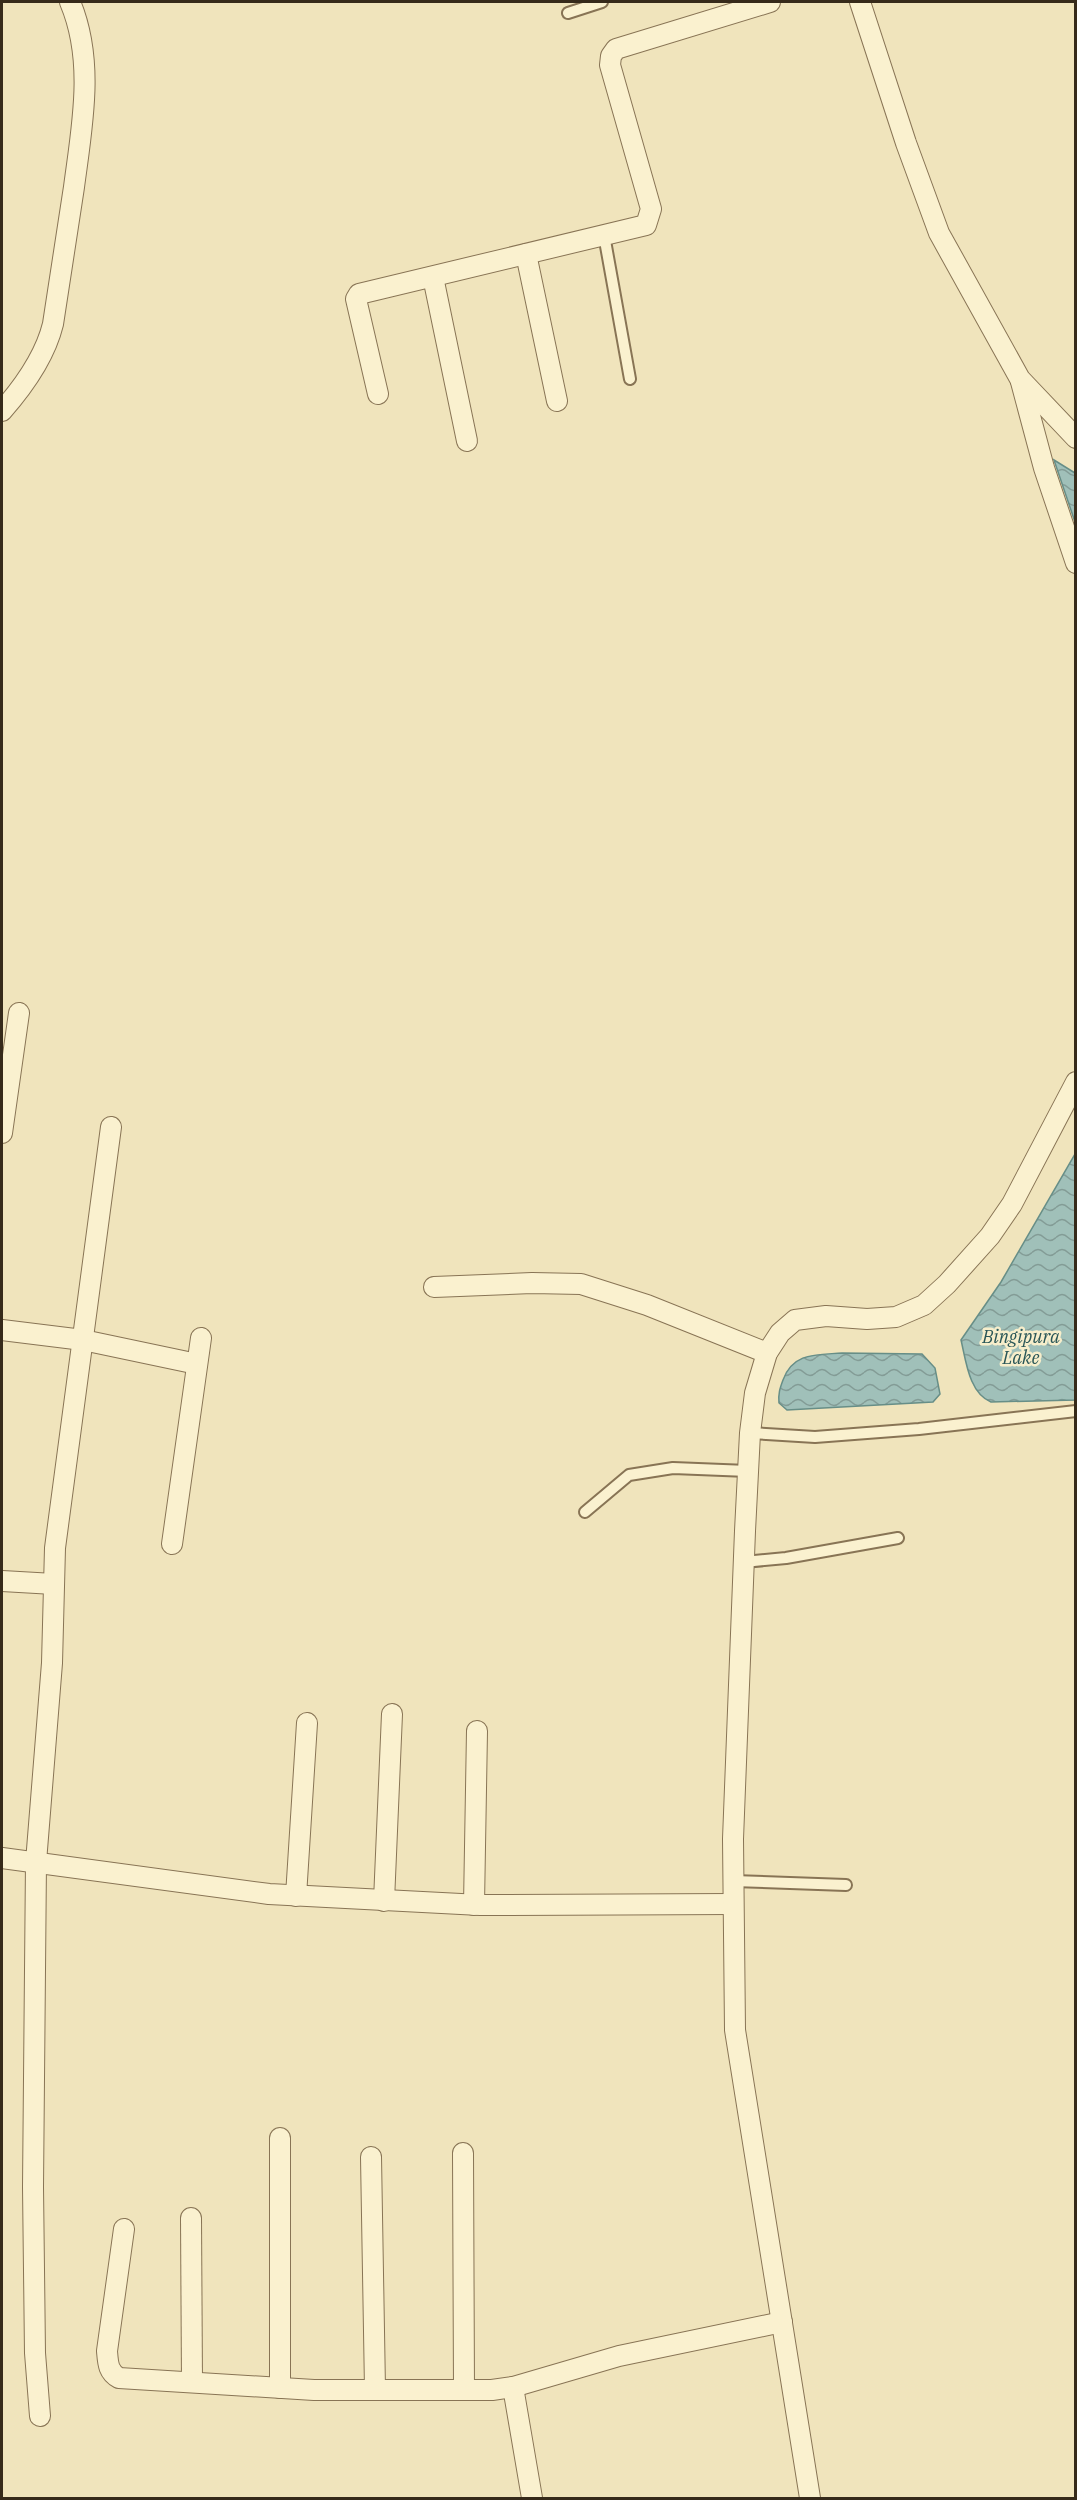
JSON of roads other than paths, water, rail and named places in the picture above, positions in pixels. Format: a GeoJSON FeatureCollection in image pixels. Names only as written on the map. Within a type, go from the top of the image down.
{"type":"FeatureCollection","features":[{"type":"Feature","properties":{"kind":"street"},"geometry":{"type":"LineString","coordinates":[[2,411],[14,398],[38,362],[53,324],[79,147],[86,72],[79,26],[70,2]]}},
{"type":"Feature","properties":{"kind":"street"},"geometry":{"type":"LineString","coordinates":[[378,394],[356,299],[363,292],[646,225],[651,209],[610,65],[611,56],[616,49],[770,2]]}},
{"type":"Feature","properties":{"kind":"street"},"geometry":{"type":"LineString","coordinates":[[860,2],[906,143],[939,233],[1020,379],[1044,468],[1076,563]]}},
{"type":"Feature","properties":{"kind":"street"},"geometry":{"type":"LineString","coordinates":[[526,254],[557,401]]}},
{"type":"Feature","properties":{"kind":"street"},"geometry":{"type":"LineString","coordinates":[[433,277],[467,441]]}},
{"type":"Feature","properties":{"kind":"street"},"geometry":{"type":"LineString","coordinates":[[1020,379],[1076,438]]}},
{"type":"Feature","properties":{"kind":"street"},"geometry":{"type":"LineString","coordinates":[[2,1133],[19,1012]]}},
{"type":"Feature","properties":{"kind":"street"},"geometry":{"type":"LineString","coordinates":[[810,2499],[735,2030],[733,1881],[748,1471],[755,1394],[767,1353],[780,1333],[795,1320],[826,1316],[867,1319],[896,1317],[924,1305],[947,1284],[990,1236],[1012,1204],[1076,1082]]}},
{"type":"Feature","properties":{"kind":"street"},"geometry":{"type":"LineString","coordinates":[[40,2416],[35,2354],[33,2187],[36,1863],[52,1663],[55,1548],[111,1127]]}},
{"type":"Feature","properties":{"kind":"street"},"geometry":{"type":"LineString","coordinates":[[435,1287],[532,1283],[581,1284],[647,1305],[767,1353]]}},
{"type":"Feature","properties":{"kind":"street"},"geometry":{"type":"LineString","coordinates":[[2,1330],[83,1340],[197,1364]]}},
{"type":"Feature","properties":{"kind":"street"},"geometry":{"type":"LineString","coordinates":[[172,1545],[201,1338]]}},
{"type":"Feature","properties":{"kind":"street"},"geometry":{"type":"LineString","coordinates":[[2,1581],[54,1584]]}},
{"type":"Feature","properties":{"kind":"street"},"geometry":{"type":"LineString","coordinates":[[384,1901],[392,1714]]}},
{"type":"Feature","properties":{"kind":"street"},"geometry":{"type":"LineString","coordinates":[[296,1896],[307,1724]]}},
{"type":"Feature","properties":{"kind":"street"},"geometry":{"type":"LineString","coordinates":[[474,1905],[477,1731]]}},
{"type":"Feature","properties":{"kind":"street"},"geometry":{"type":"LineString","coordinates":[[2,1858],[258,1893],[296,1896],[474,1905],[733,1904]]}},
{"type":"Feature","properties":{"kind":"street"},"geometry":{"type":"LineString","coordinates":[[280,2138],[280,2388]]}},
{"type":"Feature","properties":{"kind":"street"},"geometry":{"type":"LineString","coordinates":[[463,2153],[464,2389]]}},
{"type":"Feature","properties":{"kind":"street"},"geometry":{"type":"LineString","coordinates":[[371,2157],[375,2389]]}},
{"type":"Feature","properties":{"kind":"street"},"geometry":{"type":"LineString","coordinates":[[191,2218],[192,2382]]}},
{"type":"Feature","properties":{"kind":"street"},"geometry":{"type":"LineString","coordinates":[[124,2229],[107,2351],[108,2365],[112,2374],[119,2378],[280,2388],[492,2390],[619,2356],[782,2322]]}},
{"type":"Feature","properties":{"kind":"street"},"geometry":{"type":"LineString","coordinates":[[513,2386],[532,2499]]}},
{"type":"Feature","properties":{"kind":"lane"},"geometry":{"type":"LineString","coordinates":[[568,13],[602,2]]}},
{"type":"Feature","properties":{"kind":"lane"},"geometry":{"type":"LineString","coordinates":[[604,235],[630,379]]}},
{"type":"Feature","properties":{"kind":"lane"},"geometry":{"type":"LineString","coordinates":[[750,1432],[815,1437],[919,1429],[1076,1411]]}},
{"type":"Feature","properties":{"kind":"lane"},"geometry":{"type":"LineString","coordinates":[[585,1512],[629,1475],[673,1468],[748,1471]]}},
{"type":"Feature","properties":{"kind":"lane"},"geometry":{"type":"LineString","coordinates":[[744,1562],[786,1558],[898,1538]]}},
{"type":"Feature","properties":{"kind":"lane"},"geometry":{"type":"LineString","coordinates":[[733,1881],[846,1885]]}},
{"type":"Feature","properties":{"kind":"water"},"geometry":{"type":"Polygon","coordinates":[[[1054,460],[1075,473],[1075,522],[1054,460]]]}},
{"type":"Feature","properties":{"kind":"water","name":"Bingipura Lake"},"geometry":{"type":"Polygon","coordinates":[[[1075,1154],[1075,1400],[991,1402],[984,1398],[973,1384],[961,1340],[1001,1282],[1075,1154]]]}},
{"type":"Feature","properties":{"kind":"water","name":"Bingipura Lake"},"geometry":{"type":"Polygon","coordinates":[[[922,1354],[935,1368],[940,1394],[933,1402],[787,1410],[779,1403],[782,1383],[793,1364],[815,1355],[922,1354]]]}}]}
